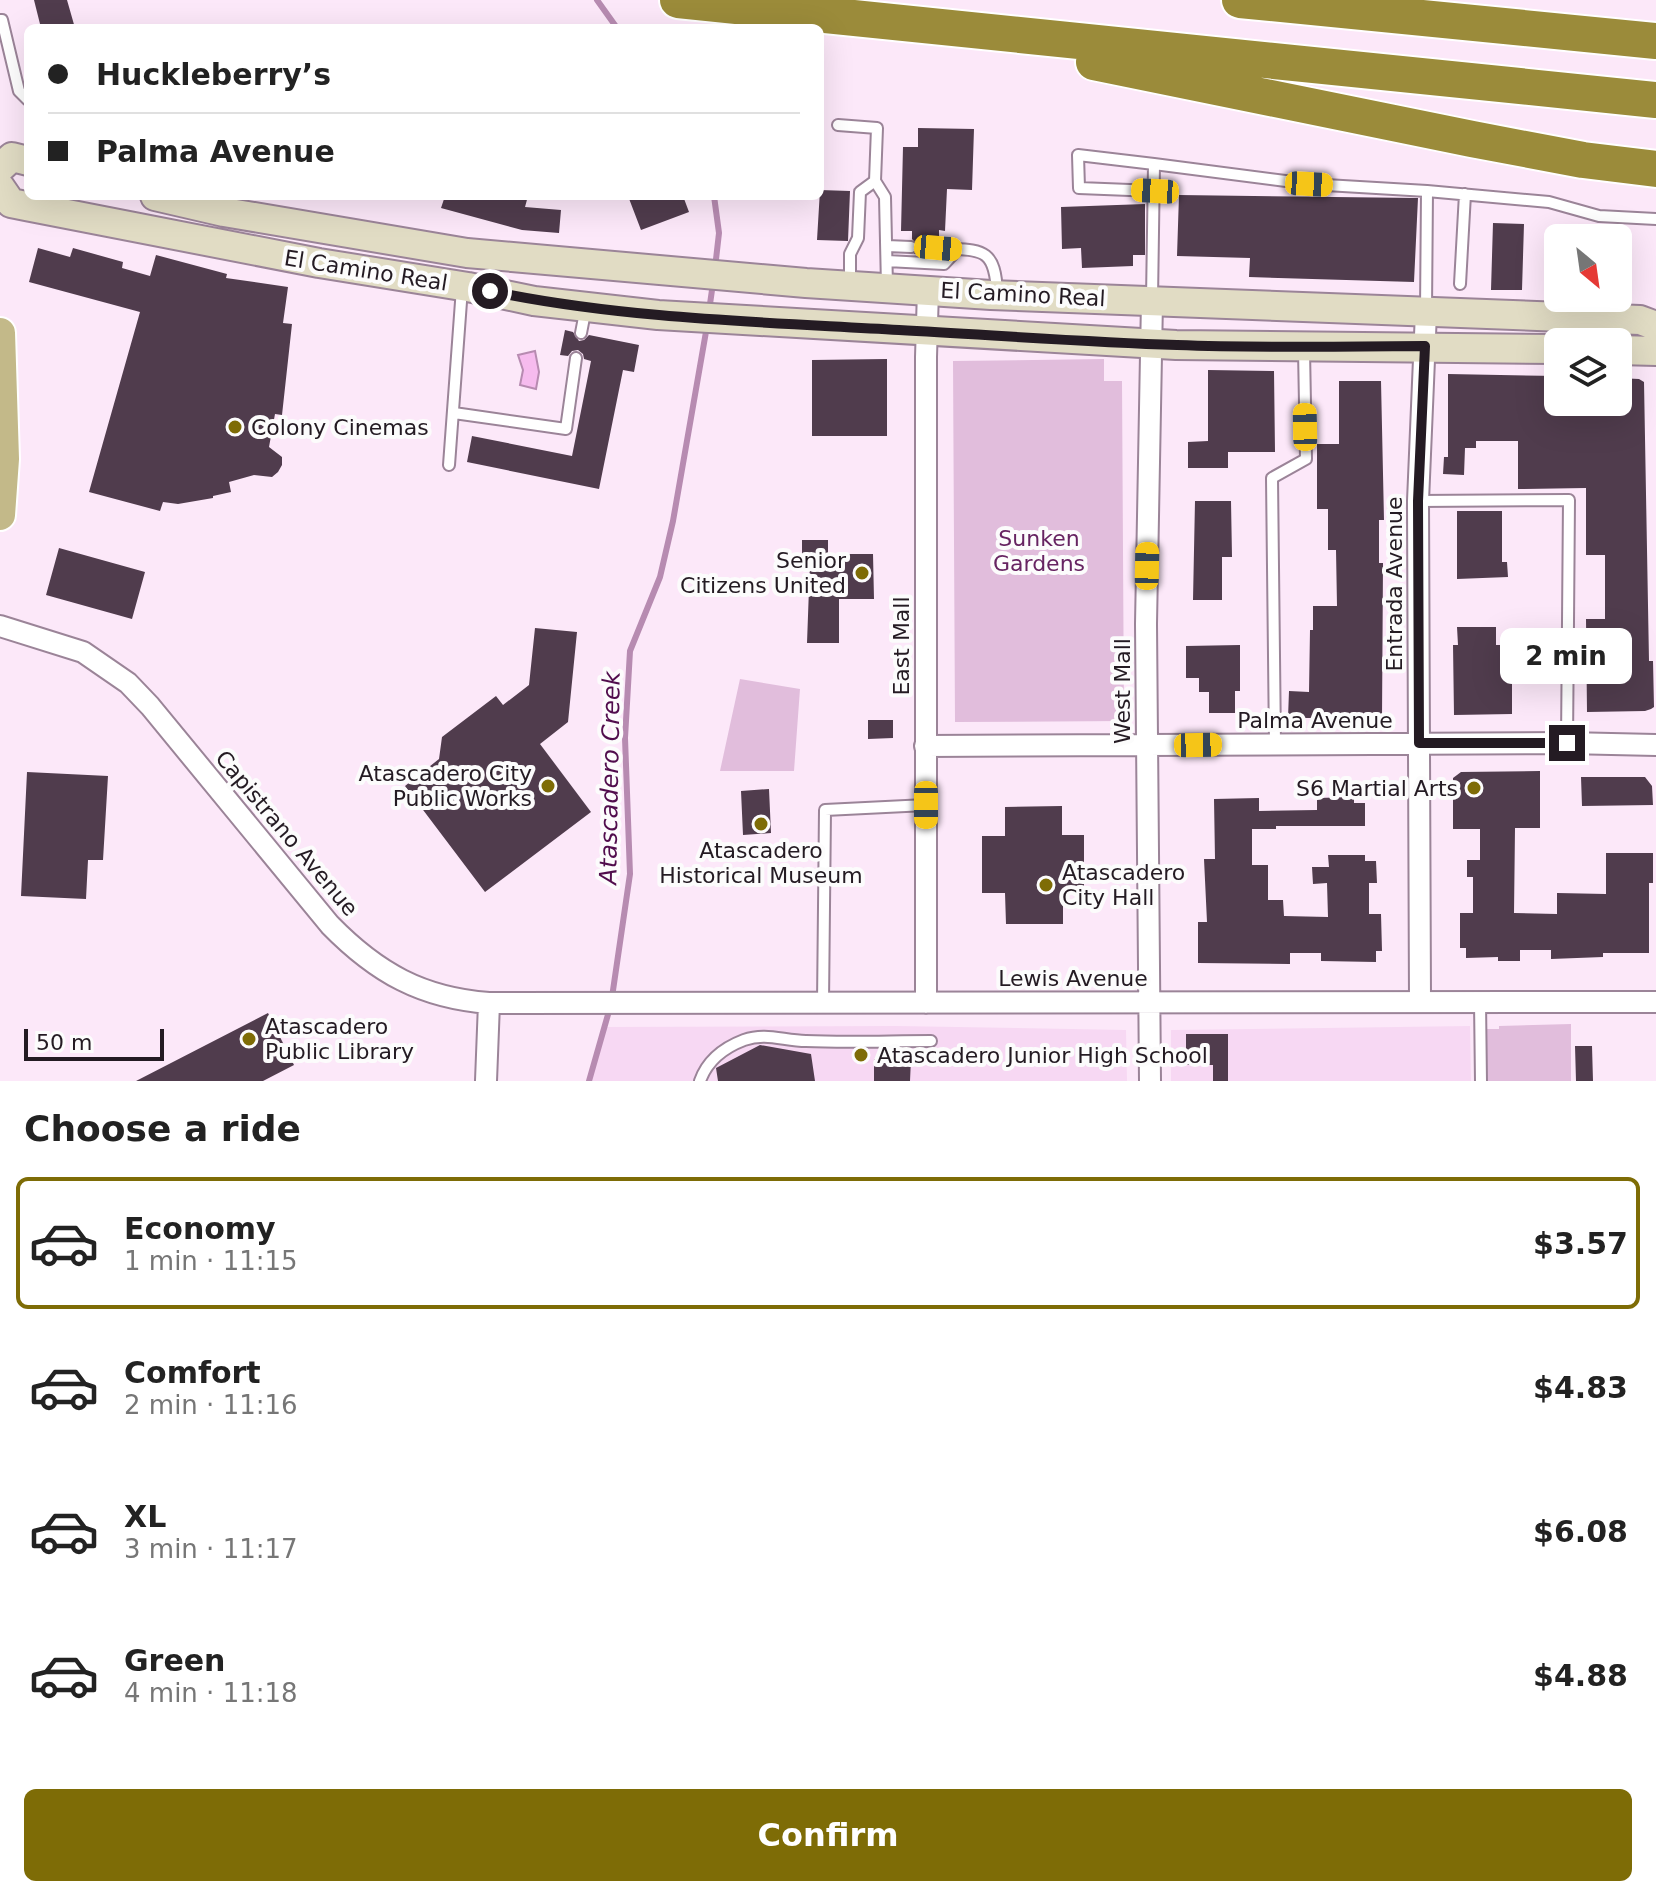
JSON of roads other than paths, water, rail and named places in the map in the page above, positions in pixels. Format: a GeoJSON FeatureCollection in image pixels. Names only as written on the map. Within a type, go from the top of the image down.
{"type":"FeatureCollection","features":[{"type":"Feature","properties":{"kind":"highway"},"geometry":{"type":"LineString","coordinates":[[678,0],[1638,99]]}},
{"type":"Feature","properties":{"kind":"highway"},"geometry":{"type":"LineString","coordinates":[[1240,0],[1639,40]]}},
{"type":"Feature","properties":{"kind":"highway"},"geometry":{"type":"LineString","coordinates":[[909,23],[1338,113],[1583,160],[1656,169]]}},
{"type":"Feature","properties":{"kind":"main road"},"geometry":{"type":"LineString","coordinates":[[0,168],[12,157],[24,160]]}},
{"type":"Feature","properties":{"kind":"main road","name":"El Camino Real"},"geometry":{"type":"LineString","coordinates":[[0,187],[11,203],[319,263],[462,286],[534,301],[583,320],[708,319],[1150,344],[1544,349]]}},
{"type":"Feature","properties":{"kind":"main road","name":"El Camino Real"},"geometry":{"type":"LineString","coordinates":[[172,200],[224,212],[467,253],[806,283],[850,286],[887,274],[928,290],[997,295],[1640,320],[1656,326]]}},
{"type":"Feature","properties":{"kind":"main road"},"geometry":{"type":"LineString","coordinates":[[0,333],[4,459],[0,515]]}},
{"type":"Feature","properties":{"kind":"main road"},"geometry":{"type":"LineString","coordinates":[[1632,350],[1656,351]]}},
{"type":"Feature","properties":{"kind":"street","name":"East Mall"},"geometry":{"type":"LineString","coordinates":[[926,1003],[928,290]]}},
{"type":"Feature","properties":{"kind":"street","name":"West Mall"},"geometry":{"type":"LineString","coordinates":[[1150,1081],[1147,745],[1152,301]]}},
{"type":"Feature","properties":{"kind":"street","name":"Entrada Avenue"},"geometry":{"type":"LineString","coordinates":[[1420,1000],[1418,501],[1426,312]]}},
{"type":"Feature","properties":{"kind":"street","name":"Capistrano Avenue"},"geometry":{"type":"LineString","coordinates":[[0,626],[83,652],[128,683],[330,925],[371,963],[420,989],[456,999],[489,1003]]}},
{"type":"Feature","properties":{"kind":"street","name":"Palma Avenue"},"geometry":{"type":"LineString","coordinates":[[925,746],[1656,745]]}},
{"type":"Feature","properties":{"kind":"street","name":"Lewis Avenue"},"geometry":{"type":"LineString","coordinates":[[489,1003],[1656,1002]]}},
{"type":"Feature","properties":{"kind":"street"},"geometry":{"type":"LineString","coordinates":[[486,1081],[489,1003]]}},
{"type":"Feature","properties":{"kind":"lane"},"geometry":{"type":"LineString","coordinates":[[0,20],[19,91],[24,96]]}},
{"type":"Feature","properties":{"kind":"lane"},"geometry":{"type":"LineString","coordinates":[[838,125],[877,128],[875,181],[885,197],[887,274],[944,264],[957,250]]}},
{"type":"Feature","properties":{"kind":"lane"},"geometry":{"type":"LineString","coordinates":[[1155,191],[1079,188],[1078,155],[1309,184],[1549,202],[1599,216],[1656,219]]}},
{"type":"Feature","properties":{"kind":"lane"},"geometry":{"type":"LineString","coordinates":[[1152,301],[1154,164]]}},
{"type":"Feature","properties":{"kind":"lane"},"geometry":{"type":"LineString","coordinates":[[850,286],[850,254],[858,238],[860,192],[875,181]]}},
{"type":"Feature","properties":{"kind":"lane"},"geometry":{"type":"LineString","coordinates":[[1426,312],[1427,191]]}},
{"type":"Feature","properties":{"kind":"lane"},"geometry":{"type":"LineString","coordinates":[[1460,284],[1465,194]]}},
{"type":"Feature","properties":{"kind":"lane"},"geometry":{"type":"LineString","coordinates":[[887,246],[911,247]]}},
{"type":"Feature","properties":{"kind":"lane"},"geometry":{"type":"LineString","coordinates":[[938,248],[980,251],[996,268],[997,295]]}},
{"type":"Feature","properties":{"kind":"lane"},"geometry":{"type":"LineString","coordinates":[[449,465],[462,286]]}},
{"type":"Feature","properties":{"kind":"lane"},"geometry":{"type":"LineString","coordinates":[[1275,744],[1272,478],[1306,459],[1304,348]]}},
{"type":"Feature","properties":{"kind":"lane"},"geometry":{"type":"LineString","coordinates":[[454,413],[566,429],[576,358]]}},
{"type":"Feature","properties":{"kind":"lane"},"geometry":{"type":"LineString","coordinates":[[1418,501],[1569,500],[1567,743]]}},
{"type":"Feature","properties":{"kind":"lane"},"geometry":{"type":"LineString","coordinates":[[823,1003],[825,810],[926,805]]}},
{"type":"Feature","properties":{"kind":"lane"},"geometry":{"type":"LineString","coordinates":[[1480,1002],[1481,1081]]}},
{"type":"Feature","properties":{"kind":"lane"},"geometry":{"type":"LineString","coordinates":[[700,1081],[705,1067],[718,1054],[743,1040],[765,1035],[802,1041],[931,1041]]}},
{"type":"Feature","properties":{"kind":"waterway","name":"Atascadero Creek"},"geometry":{"type":"LineString","coordinates":[[597,0],[614,24]]}},
{"type":"Feature","properties":{"kind":"waterway","name":"Atascadero Creek"},"geometry":{"type":"LineString","coordinates":[[715,200],[719,233],[715,268]]}},
{"type":"Feature","properties":{"kind":"waterway","name":"Atascadero Creek"},"geometry":{"type":"LineString","coordinates":[[709,311],[713,283]]}},
{"type":"Feature","properties":{"kind":"waterway","name":"Atascadero Creek"},"geometry":{"type":"LineString","coordinates":[[589,1081],[611,1004],[630,874],[625,738],[630,651],[660,577],[673,521],[707,326]]}},
{"type":"Feature","properties":{"kind":"place","name":"Colony Cinemas"},"geometry":{"type":"Point","coordinates":[235,427]}},
{"type":"Feature","properties":{"kind":"place","name":"Senior Citizens United"},"geometry":{"type":"Point","coordinates":[862,573]}},
{"type":"Feature","properties":{"kind":"place","name":"Atascadero City Public Works"},"geometry":{"type":"Point","coordinates":[548,786]}},
{"type":"Feature","properties":{"kind":"place","name":"S6 Martial Arts"},"geometry":{"type":"Point","coordinates":[1474,788]}},
{"type":"Feature","properties":{"kind":"place","name":"Atascadero Historical Museum"},"geometry":{"type":"Point","coordinates":[761,824]}},
{"type":"Feature","properties":{"kind":"place","name":"Atascadero City Hall"},"geometry":{"type":"Point","coordinates":[1046,885]}},
{"type":"Feature","properties":{"kind":"place","name":"Atascadero Public Library"},"geometry":{"type":"Point","coordinates":[249,1039]}},
{"type":"Feature","properties":{"kind":"place","name":"Atascadero Junior High School"},"geometry":{"type":"Point","coordinates":[861,1055]}},
{"type":"Feature","properties":{"kind":"park label","name":"Sunken Gardens"},"geometry":{"type":"Point","coordinates":[1039,550]}}]}
